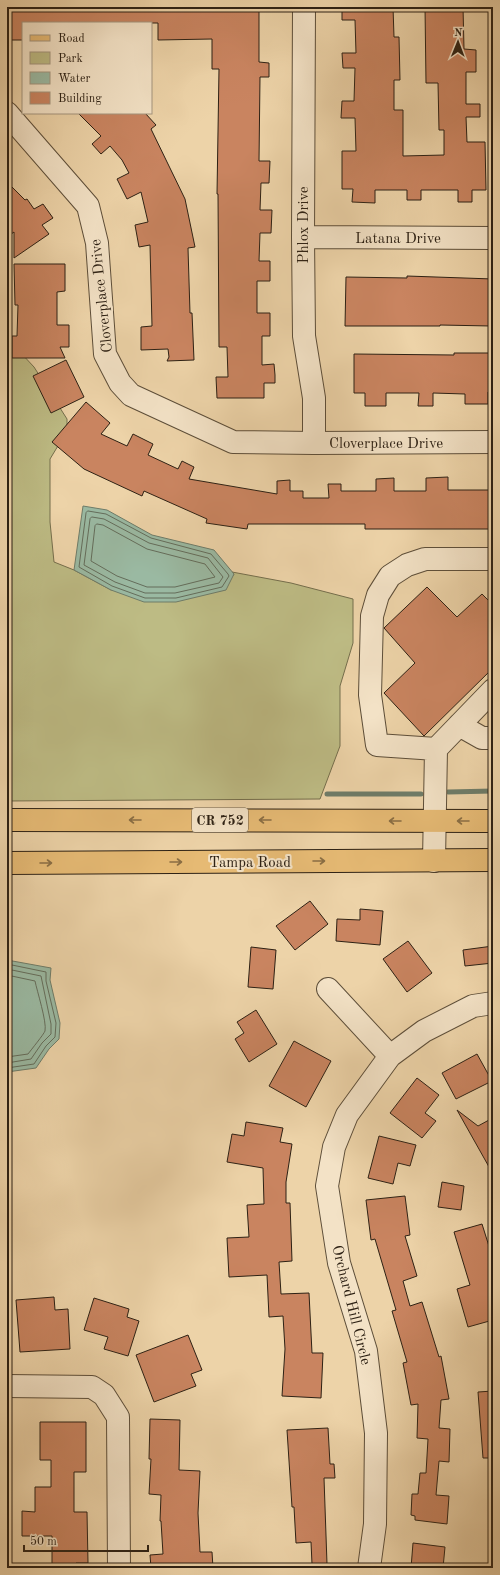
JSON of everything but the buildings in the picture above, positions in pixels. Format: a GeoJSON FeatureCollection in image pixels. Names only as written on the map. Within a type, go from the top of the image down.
{"type":"FeatureCollection","features":[{"type":"Feature","properties":{"kind":"main road","name":"CR 752"},"geometry":{"type":"LineString","coordinates":[[7,820],[493,821]]}},
{"type":"Feature","properties":{"kind":"main road","name":"Tampa Road"},"geometry":{"type":"LineString","coordinates":[[7,863],[493,860]]}},
{"type":"Feature","properties":{"kind":"street","name":"Phlox Drive"},"geometry":{"type":"LineString","coordinates":[[304,7],[304,336],[314,398],[314,443]]}},
{"type":"Feature","properties":{"kind":"street","name":"Cloverplace Drive"},"geometry":{"type":"LineString","coordinates":[[7,113],[88,206],[97,243],[105,354],[120,383],[131,395],[233,442],[493,442]]}},
{"type":"Feature","properties":{"kind":"street","name":"Latana Drive"},"geometry":{"type":"LineString","coordinates":[[303,237],[493,238]]}},
{"type":"Feature","properties":{"kind":"street"},"geometry":{"type":"LineString","coordinates":[[436,749],[377,746],[370,695],[372,616],[378,595],[390,576],[407,565],[425,559],[493,559]]}},
{"type":"Feature","properties":{"kind":"street"},"geometry":{"type":"LineString","coordinates":[[434,860],[436,749],[493,690]]}},
{"type":"Feature","properties":{"kind":"street"},"geometry":{"type":"LineString","coordinates":[[459,725],[482,738],[493,738]]}},
{"type":"Feature","properties":{"kind":"street"},"geometry":{"type":"LineString","coordinates":[[328,989],[390,1056]]}},
{"type":"Feature","properties":{"kind":"street","name":"Orchard Hill Circle"},"geometry":{"type":"LineString","coordinates":[[369,1568],[375,1524],[376,1433],[366,1351],[339,1263],[327,1186],[334,1147],[347,1115],[390,1056],[424,1031],[473,1006],[493,1004]]}},
{"type":"Feature","properties":{"kind":"street"},"geometry":{"type":"LineString","coordinates":[[7,1386],[92,1387],[104,1395],[118,1417],[119,1568]]}},
{"type":"Feature","properties":{"kind":"green space"},"geometry":{"type":"Polygon","coordinates":[[[7,338],[34,367],[67,419],[67,431],[50,459],[50,522],[54,562],[74,570],[111,590],[234,575],[232,572],[291,583],[353,599],[353,643],[340,686],[340,746],[320,799],[7,801],[7,338]]]}},
{"type":"Feature","properties":{"kind":"water"},"geometry":{"type":"Polygon","coordinates":[[[83,506],[107,510],[152,535],[214,550],[234,574],[226,590],[176,602],[144,602],[111,590],[74,570],[83,506]]]}},
{"type":"Feature","properties":{"kind":"water"},"geometry":{"type":"Polygon","coordinates":[[[7,960],[51,968],[50,980],[60,1023],[59,1039],[49,1049],[36,1068],[7,1072],[7,960]]]}},
{"type":"Feature","properties":{"kind":"waterway"},"geometry":{"type":"LineString","coordinates":[[448,792],[493,791]]}},
{"type":"Feature","properties":{"kind":"waterway"},"geometry":{"type":"LineString","coordinates":[[327,794],[421,794]]}}]}
